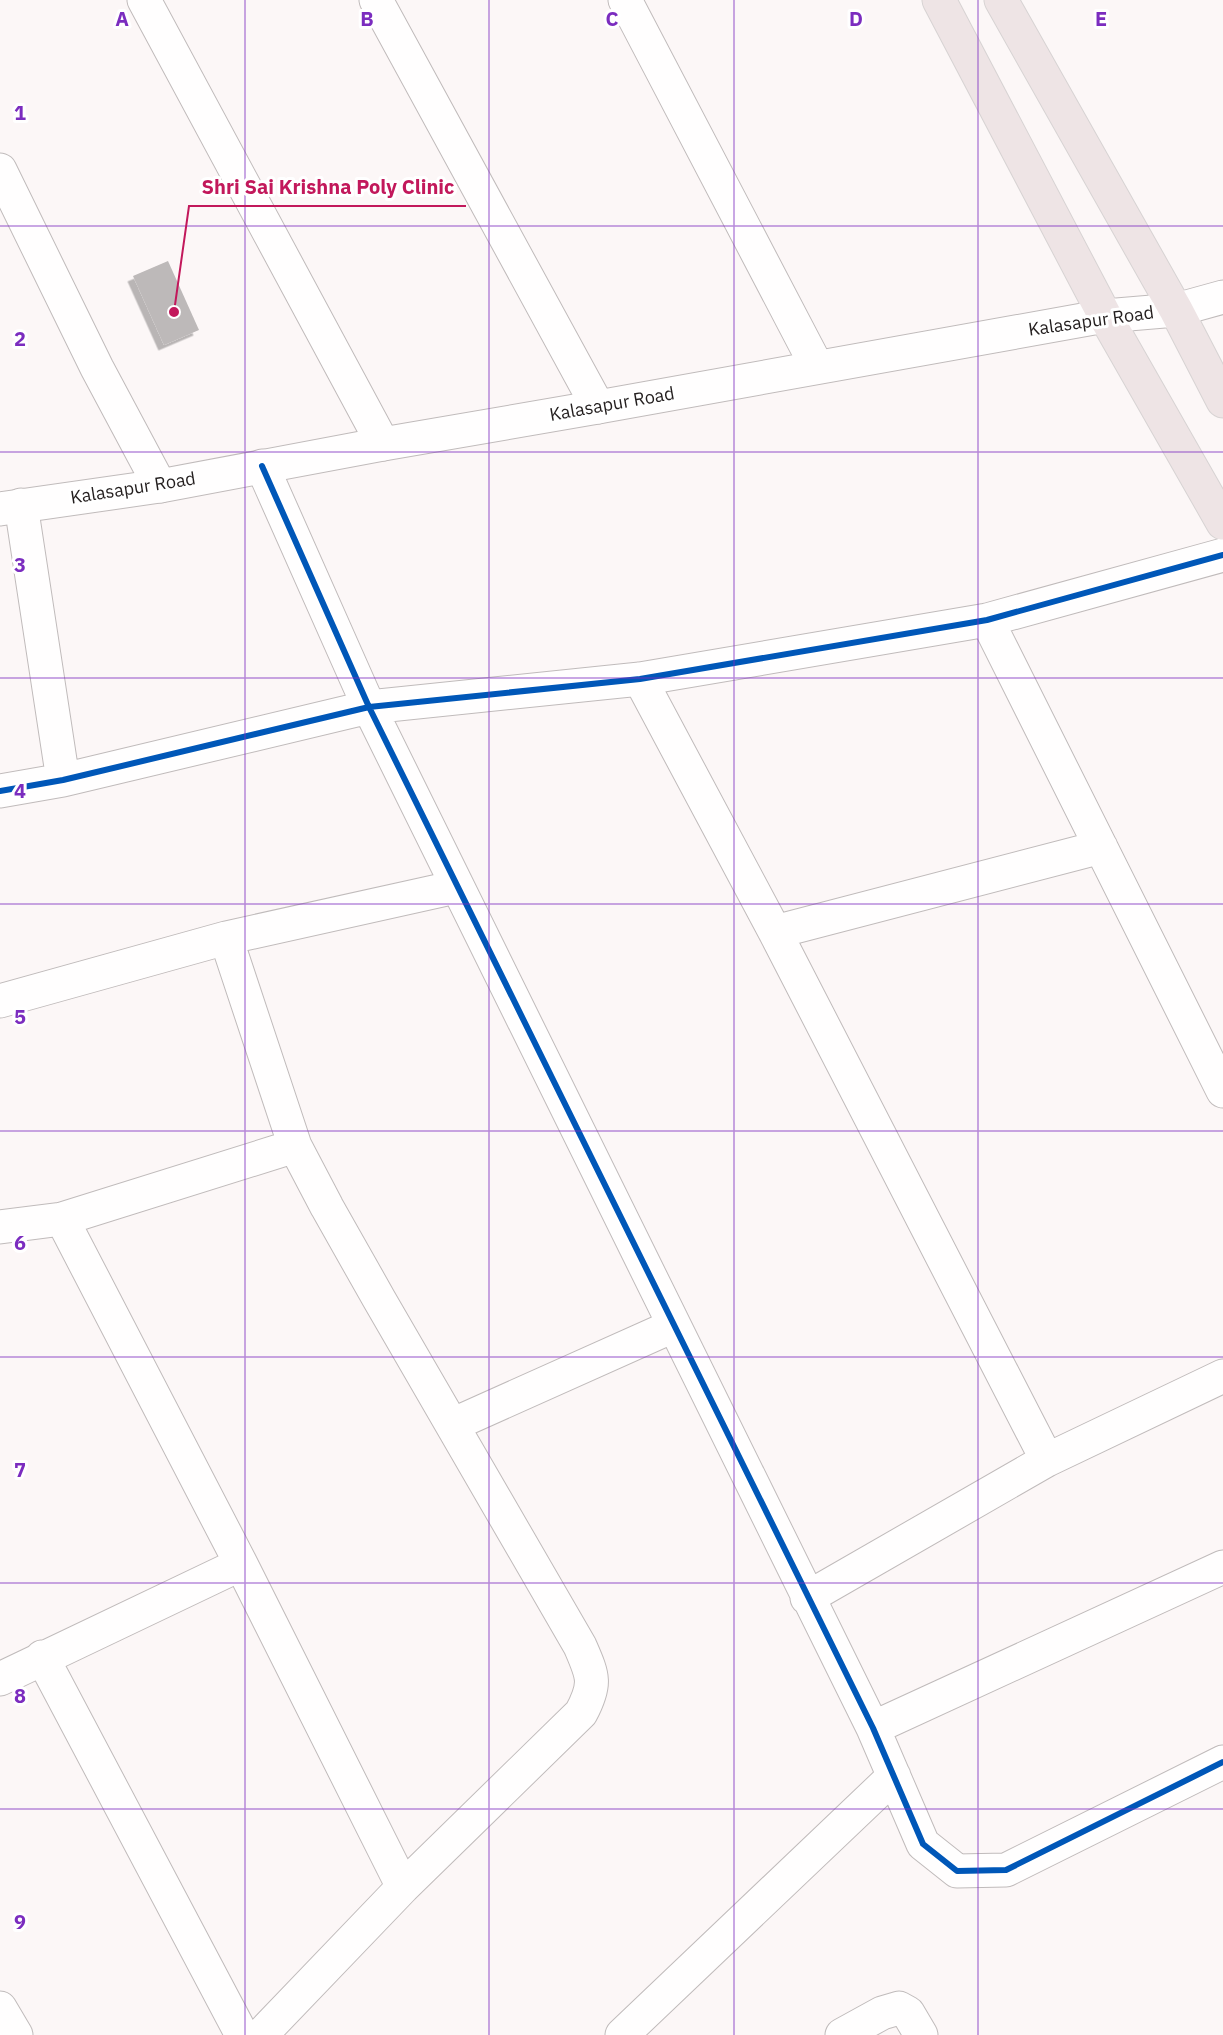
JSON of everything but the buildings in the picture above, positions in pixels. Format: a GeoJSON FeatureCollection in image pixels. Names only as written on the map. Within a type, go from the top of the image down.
{"type":"FeatureCollection","features":[{"type":"Feature","properties":{"kind":"main road"},"geometry":{"type":"LineString","coordinates":[[939,0],[1105,316],[1223,523]]}},
{"type":"Feature","properties":{"kind":"main road"},"geometry":{"type":"LineString","coordinates":[[1000,0],[1176,310],[1223,401]]}},
{"type":"Feature","properties":{"kind":"street"},"geometry":{"type":"LineString","coordinates":[[144,0],[383,444]]}},
{"type":"Feature","properties":{"kind":"street"},"geometry":{"type":"LineString","coordinates":[[376,0],[598,407]]}},
{"type":"Feature","properties":{"kind":"street"},"geometry":{"type":"LineString","coordinates":[[625,0],[817,367]]}},
{"type":"Feature","properties":{"kind":"street"},"geometry":{"type":"LineString","coordinates":[[0,170],[97,368],[160,486]]}},
{"type":"Feature","properties":{"kind":"street","name":"Kalasapur Road"},"geometry":{"type":"LineString","coordinates":[[10,507],[160,486],[383,444],[1105,316],[1176,310],[1223,297]]}},
{"type":"Feature","properties":{"kind":"street"},"geometry":{"type":"LineString","coordinates":[[262,466],[369,707],[873,1728],[923,1844],[957,1871],[1006,1870],[1223,1762]]}},
{"type":"Feature","properties":{"kind":"street"},"geometry":{"type":"LineString","coordinates":[[10,507],[63,780]]}},
{"type":"Feature","properties":{"kind":"street"},"geometry":{"type":"LineString","coordinates":[[0,791],[63,780],[369,707],[640,679],[987,620],[1223,555]]}},
{"type":"Feature","properties":{"kind":"street"},"geometry":{"type":"LineString","coordinates":[[987,620],[1223,1090]]}},
{"type":"Feature","properties":{"kind":"street"},"geometry":{"type":"LineString","coordinates":[[640,679],[775,932],[1047,1460]]}},
{"type":"Feature","properties":{"kind":"street"},"geometry":{"type":"LineString","coordinates":[[775,932],[1101,847]]}},
{"type":"Feature","properties":{"kind":"street"},"geometry":{"type":"LineString","coordinates":[[0,1001],[226,938],[456,887]]}},
{"type":"Feature","properties":{"kind":"street"},"geometry":{"type":"LineString","coordinates":[[226,938],[296,1146],[333,1218],[580,1646],[591,1673],[591,1694],[581,1713],[403,1887],[261,2035]]}},
{"type":"Feature","properties":{"kind":"street"},"geometry":{"type":"LineString","coordinates":[[0,1227],[62,1219],[296,1146]]}},
{"type":"Feature","properties":{"kind":"street"},"geometry":{"type":"LineString","coordinates":[[62,1219],[241,1564],[403,1887]]}},
{"type":"Feature","properties":{"kind":"street"},"geometry":{"type":"LineString","coordinates":[[452,1425],[673,1326]]}},
{"type":"Feature","properties":{"kind":"street"},"geometry":{"type":"LineString","coordinates":[[807,1598],[1047,1460],[1223,1376]]}},
{"type":"Feature","properties":{"kind":"street"},"geometry":{"type":"LineString","coordinates":[[0,1678],[241,1564]]}},
{"type":"Feature","properties":{"kind":"street"},"geometry":{"type":"LineString","coordinates":[[873,1728],[1223,1568]]}},
{"type":"Feature","properties":{"kind":"street"},"geometry":{"type":"LineString","coordinates":[[42,1657],[242,2035]]}},
{"type":"Feature","properties":{"kind":"street"},"geometry":{"type":"LineString","coordinates":[[621,2035],[894,1776]]}},
{"type":"Feature","properties":{"kind":"street"},"geometry":{"type":"LineString","coordinates":[[0,2008],[16,2035]]}},
{"type":"Feature","properties":{"kind":"street"},"geometry":{"type":"LineString","coordinates":[[842,2035],[882,2013],[898,2008],[908,2013],[921,2035]]}},
{"type":"Feature","properties":{"kind":"cycle path"},"geometry":{"type":"LineString","coordinates":[[262,466],[369,707],[873,1728],[923,1844],[957,1871],[1006,1870],[1223,1762]]}},
{"type":"Feature","properties":{"kind":"cycle path"},"geometry":{"type":"LineString","coordinates":[[0,791],[63,780],[369,707],[640,679],[987,620],[1223,555]]}},
{"type":"Feature","properties":{"kind":"place","name":"Shri Sai Krishna Poly Clinic"},"geometry":{"type":"Point","coordinates":[174,312]}}]}
